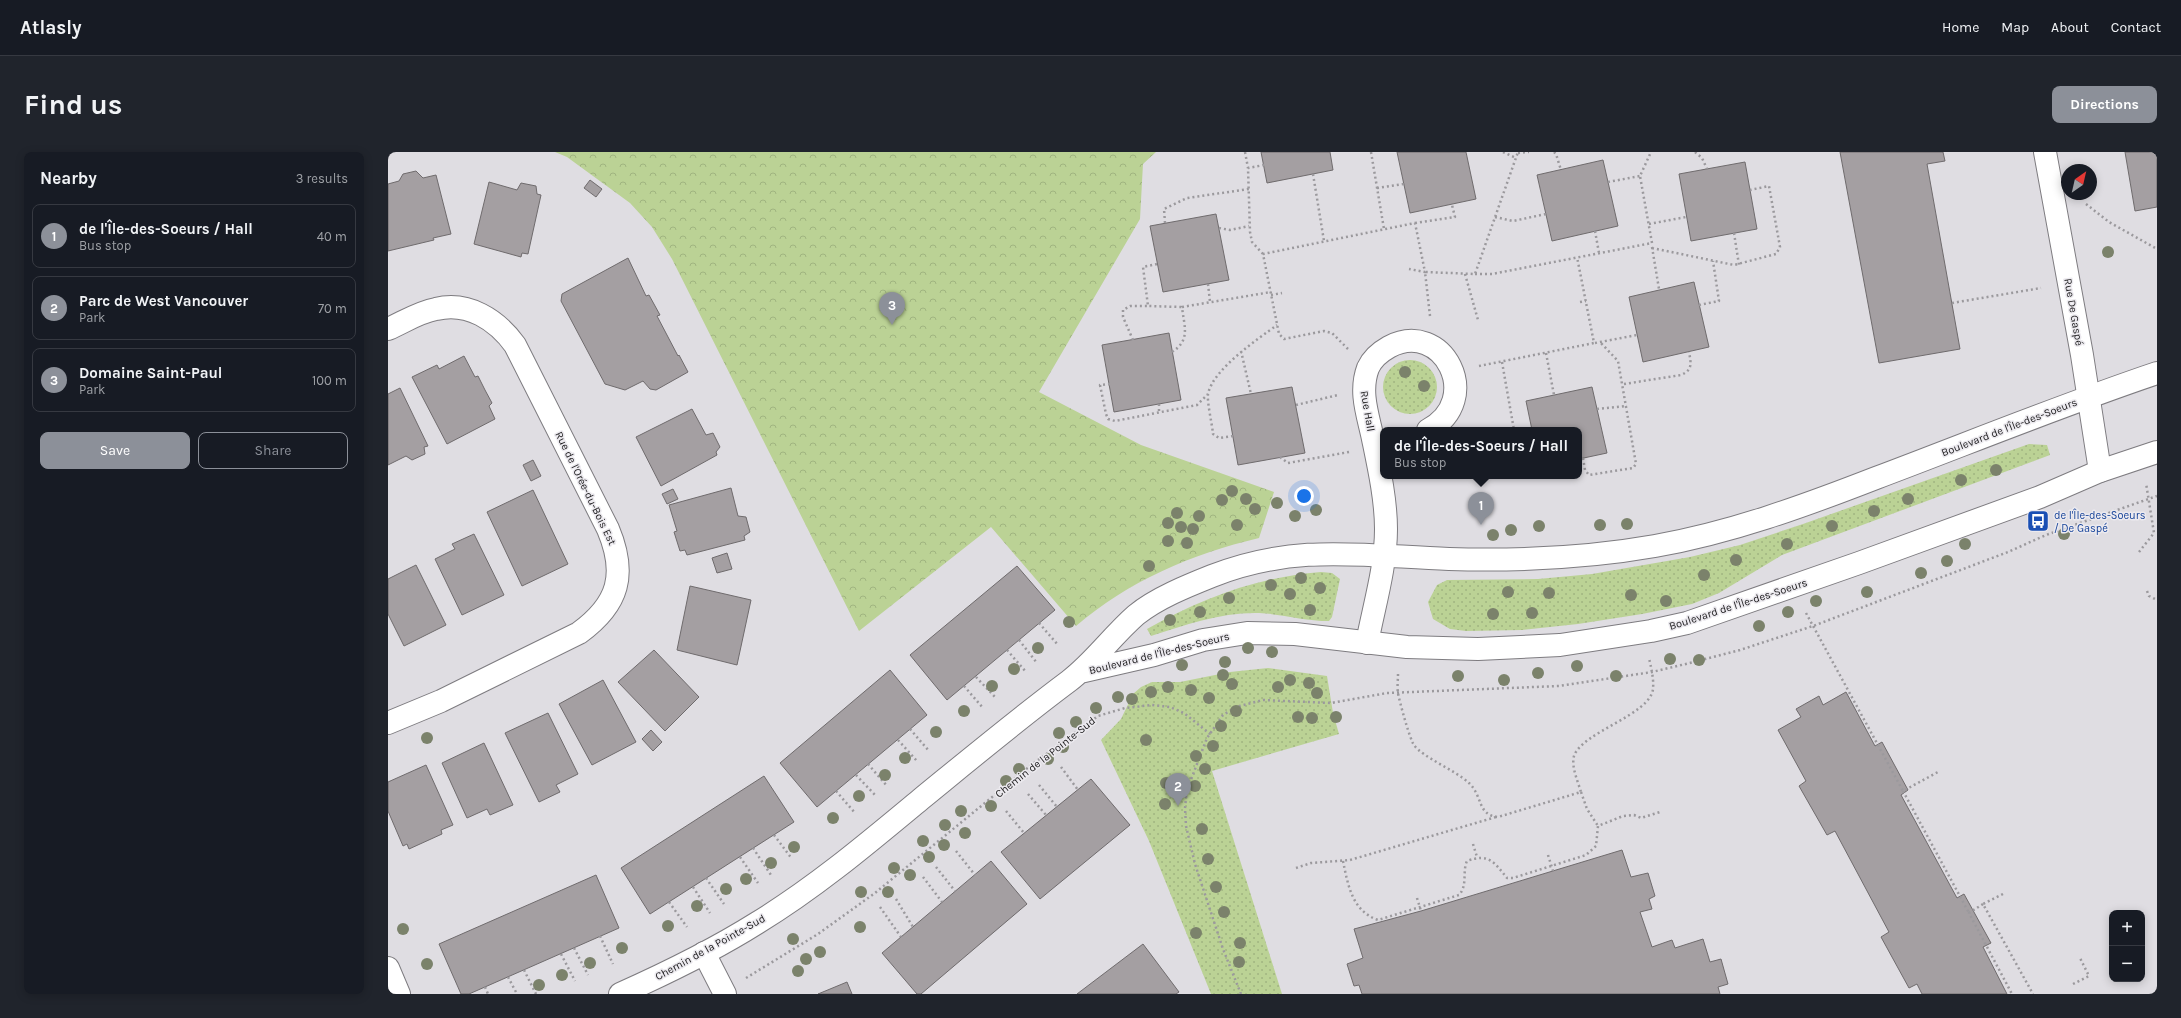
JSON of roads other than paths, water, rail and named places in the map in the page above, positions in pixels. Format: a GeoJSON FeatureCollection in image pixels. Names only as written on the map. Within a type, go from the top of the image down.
{"type":"FeatureCollection","features":[{"type":"Feature","properties":{"kind":"street","name":"Rue De Gaspé"},"geometry":{"type":"LineString","coordinates":[[2045,152],[2082,355],[2100,472]]}},
{"type":"Feature","properties":{"kind":"street","name":"Rue de l'Orée-du-Bois Est"},"geometry":{"type":"LineString","coordinates":[[388,329],[416,315],[450,306],[464,308],[481,315],[496,323],[506,333],[515,345],[608,529],[616,548],[618,580],[613,597],[593,622],[578,633],[454,694],[388,723]]}},
{"type":"Feature","properties":{"kind":"street","name":"Rue Hall"},"geometry":{"type":"LineString","coordinates":[[1380,461],[1378,440],[1364,394],[1364,378],[1374,359],[1381,351],[1395,344],[1420,342],[1433,347],[1447,360],[1454,373],[1456,388],[1454,402],[1448,415],[1433,427]]}},
{"type":"Feature","properties":{"kind":"street","name":"Boulevard de l'Île-des-Soeurs"},"geometry":{"type":"LineString","coordinates":[[1080,672],[1137,615],[1176,592],[1214,576],[1273,558],[1330,554],[1385,554],[1454,559],[1561,558],[1650,547],[1691,539],[1760,519],[1840,492],[2088,397],[2157,373]]}},
{"type":"Feature","properties":{"kind":"street","name":"Boulevard de l'Île-des-Soeurs"},"geometry":{"type":"LineString","coordinates":[[1080,672],[1154,655],[1203,640],[1247,633],[1295,634],[1367,643],[1439,648],[1529,647],[1605,639],[1666,628],[1702,618],[1852,566],[2040,497],[2100,472],[2157,452]]}},
{"type":"Feature","properties":{"kind":"street","name":"Rue Hall"},"geometry":{"type":"LineString","coordinates":[[1367,643],[1385,554],[1385,515],[1382,479]]}},
{"type":"Feature","properties":{"kind":"street","name":"Chemin de la Pointe-Sud"},"geometry":{"type":"LineString","coordinates":[[620,994],[704,953],[759,922],[842,864],[978,752],[1080,672]]}},
{"type":"Feature","properties":{"kind":"street"},"geometry":{"type":"LineString","coordinates":[[704,953],[725,994]]}},
{"type":"Feature","properties":{"kind":"street"},"geometry":{"type":"LineString","coordinates":[[388,968],[399,994]]}},
{"type":"Feature","properties":{"kind":"place","name":"Domaine Saint-Paul"},"geometry":{"type":"Point","coordinates":[892,325]}},
{"type":"Feature","properties":{"kind":"place","name":"de l'Île-des-Soeurs / De Gaspé"},"geometry":{"type":"Point","coordinates":[2038,521]}},
{"type":"Feature","properties":{"kind":"place","name":"de l'Île-des-Soeurs / Hall"},"geometry":{"type":"Point","coordinates":[1481,525]}},
{"type":"Feature","properties":{"kind":"place","name":"Parc de West Vancouver"},"geometry":{"type":"Point","coordinates":[1178,806]}}]}
